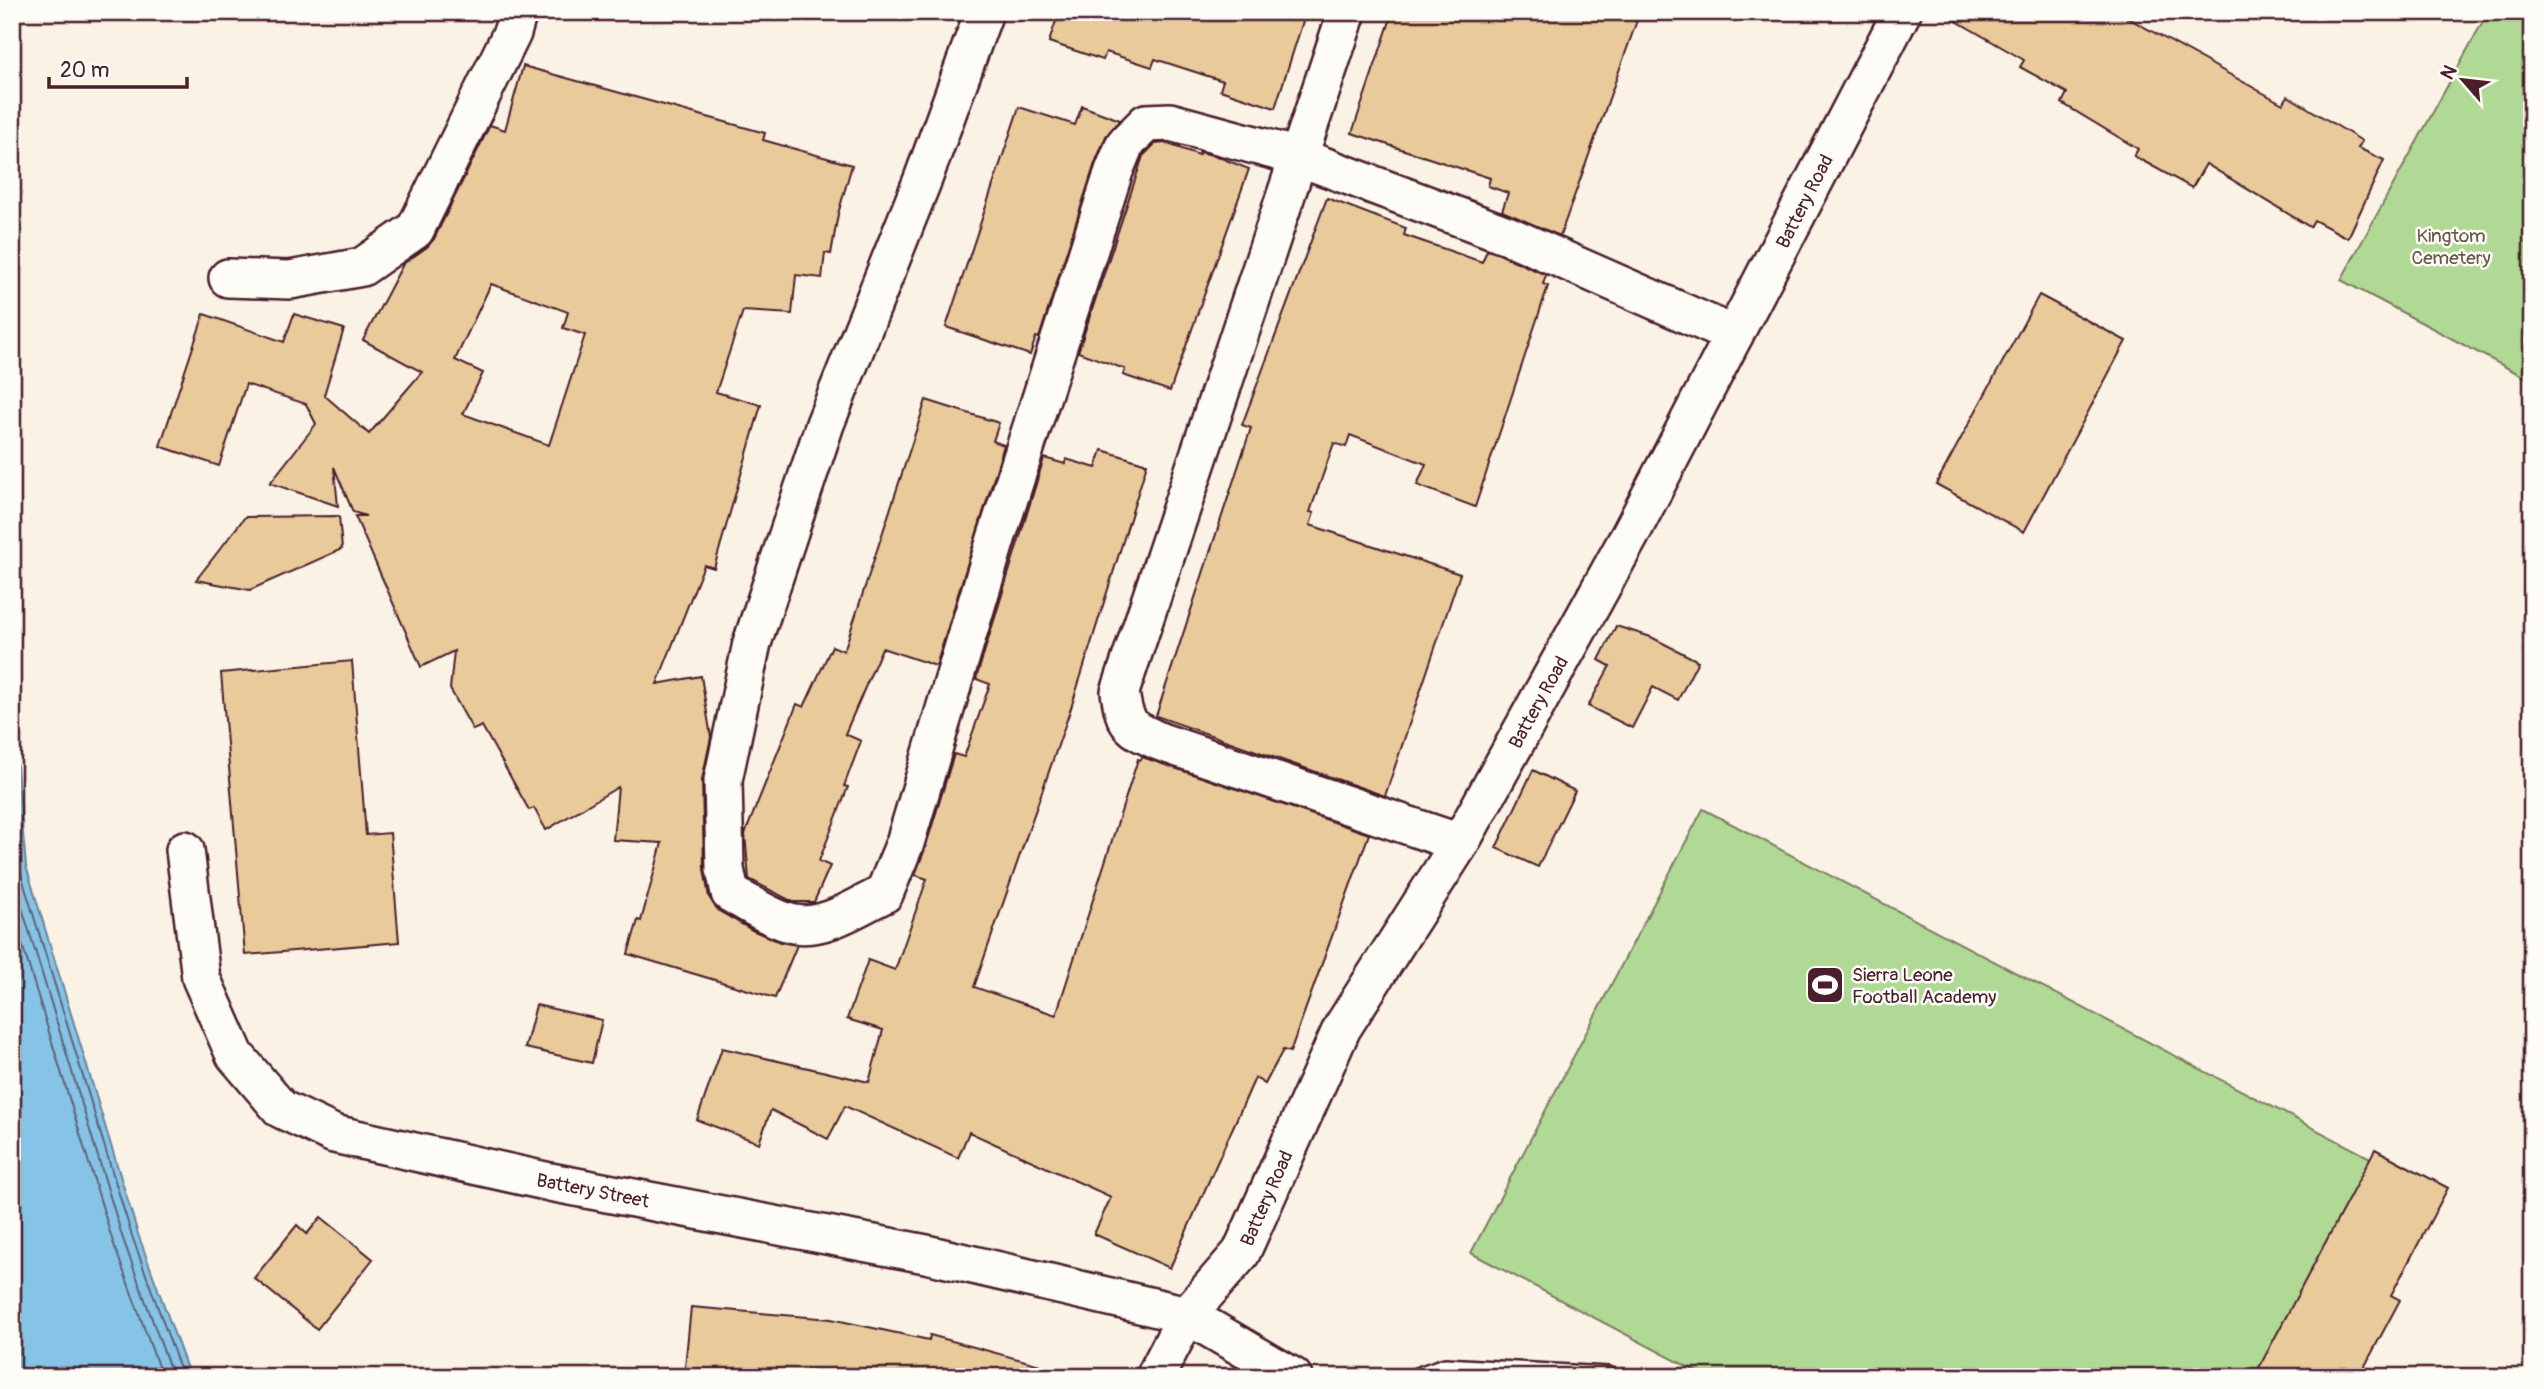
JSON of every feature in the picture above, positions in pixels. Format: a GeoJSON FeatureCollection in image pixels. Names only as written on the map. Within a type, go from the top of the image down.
{"type":"FeatureCollection","features":[{"type":"Feature","properties":{"kind":"street"},"geometry":{"type":"LineString","coordinates":[[228,278],[289,281],[362,267],[415,230],[512,33],[518,12]]}},
{"type":"Feature","properties":{"kind":"street"},"geometry":{"type":"LineString","coordinates":[[984,12],[923,179],[825,424],[752,643],[723,780],[725,869],[730,893],[768,913],[796,924],[827,922],[884,894],[905,843],[996,540],[1114,171],[1125,144],[1146,123],[1170,122],[1299,157],[1507,235],[1734,335]]}},
{"type":"Feature","properties":{"kind":"street"},"geometry":{"type":"LineString","coordinates":[[1347,12],[1120,692],[1124,717],[1136,731],[1161,742],[1460,842]]}},
{"type":"Feature","properties":{"kind":"street","name":"Battery Road"},"geometry":{"type":"LineString","coordinates":[[1160,1374],[1187,1315],[1241,1253],[1342,1028],[1460,842],[1630,535],[1902,12]]}},
{"type":"Feature","properties":{"kind":"street","name":"Battery Street"},"geometry":{"type":"LineString","coordinates":[[184,850],[201,978],[235,1055],[281,1109],[323,1129],[334,1134],[550,1182],[926,1254],[1187,1315],[1293,1377]]}},
{"type":"Feature","properties":{"kind":"lane"},"geometry":{"type":"LineString","coordinates":[[1419,1377],[1445,1368],[1608,1377]]}},
{"type":"Feature","properties":{"kind":"green space","name":"Kingtom Cemetery"},"geometry":{"type":"Polygon","coordinates":[[[2488,12],[2532,12],[2532,381],[2341,280],[2488,12]]]}},
{"type":"Feature","properties":{"kind":"green space","name":"Sierra Leone Football Academy"},"geometry":{"type":"Polygon","coordinates":[[[1703,809],[2376,1161],[2262,1377],[1707,1377],[1471,1253],[1703,809]]]}},
{"type":"Feature","properties":{"kind":"water"},"geometry":{"type":"Polygon","coordinates":[[[12,712],[26,866],[138,1234],[190,1377],[12,1377],[12,712]]]}},
{"type":"Feature","properties":{"kind":"building"},"geometry":{"type":"Polygon","coordinates":[[[1059,12],[1306,12],[1275,108],[1220,90],[1223,81],[1155,59],[1152,67],[1106,52],[1103,60],[1049,42],[1059,12]]]}},
{"type":"Feature","properties":{"kind":"building"},"geometry":{"type":"Polygon","coordinates":[[[1393,12],[1640,12],[1560,236],[1502,211],[1508,193],[1488,186],[1490,178],[1352,133],[1393,12]]]}},
{"type":"Feature","properties":{"kind":"building"},"geometry":{"type":"Polygon","coordinates":[[[1941,12],[2117,12],[2283,104],[2288,96],[2362,141],[2358,148],[2384,160],[2348,238],[2314,220],[2310,227],[2206,164],[2192,188],[2134,156],[2138,149],[2062,103],[2067,93],[2020,67],[2024,60],[1941,12]]]}},
{"type":"Feature","properties":{"kind":"building"},"geometry":{"type":"Polygon","coordinates":[[[523,66],[765,133],[763,140],[852,165],[838,214],[831,254],[825,253],[822,278],[796,275],[792,314],[743,311],[716,392],[761,405],[714,568],[704,565],[657,684],[701,676],[711,737],[702,780],[704,869],[709,897],[719,911],[752,930],[780,942],[797,945],[775,998],[628,954],[638,920],[641,921],[662,843],[613,840],[618,787],[546,830],[534,808],[529,810],[482,726],[473,730],[450,689],[454,651],[421,667],[355,516],[366,516],[353,512],[334,467],[338,506],[270,483],[316,424],[306,404],[246,384],[219,466],[160,446],[204,314],[284,342],[294,314],[344,329],[324,395],[369,434],[422,372],[363,340],[403,264],[434,239],[490,125],[505,130],[523,66]],[[491,284],[455,360],[483,373],[463,414],[549,445],[585,335],[563,328],[568,312],[491,284]]]}},
{"type":"Feature","properties":{"kind":"building"},"geometry":{"type":"Polygon","coordinates":[[[1082,106],[1120,120],[1106,136],[1095,163],[1039,338],[1036,337],[1030,355],[946,327],[1019,107],[1075,125],[1082,106]]]}},
{"type":"Feature","properties":{"kind":"building"},"geometry":{"type":"Polygon","coordinates":[[[1165,143],[1199,155],[1200,152],[1216,156],[1249,169],[1170,391],[1123,375],[1125,369],[1078,352],[1143,156],[1155,144],[1165,143]]]}},
{"type":"Feature","properties":{"kind":"building"},"geometry":{"type":"Polygon","coordinates":[[[1327,198],[1406,228],[1404,235],[1482,262],[1487,250],[1499,254],[1546,275],[1543,284],[1548,286],[1475,507],[1417,485],[1426,464],[1350,435],[1346,447],[1334,443],[1310,512],[1314,513],[1310,525],[1460,574],[1385,796],[1156,716],[1251,428],[1242,425],[1327,198]]]}},
{"type":"Feature","properties":{"kind":"building"},"geometry":{"type":"Polygon","coordinates":[[[2039,295],[2126,341],[2024,532],[1936,484],[2039,295]]]}},
{"type":"Feature","properties":{"kind":"building"},"geometry":{"type":"Polygon","coordinates":[[[926,400],[999,423],[993,441],[1004,445],[936,666],[882,648],[845,734],[861,741],[844,786],[848,787],[819,861],[830,866],[814,902],[793,902],[749,879],[745,834],[797,704],[804,707],[832,646],[844,651],[926,400]]]}},
{"type":"Feature","properties":{"kind":"building"},"geometry":{"type":"Polygon","coordinates":[[[1102,450],[1147,464],[1071,708],[974,987],[1056,1015],[1138,759],[1141,760],[1142,757],[1369,834],[1290,1052],[1283,1050],[1265,1084],[1255,1078],[1170,1268],[1094,1234],[1111,1197],[969,1132],[958,1158],[845,1106],[828,1139],[771,1110],[759,1143],[697,1120],[722,1048],[869,1082],[883,1030],[847,1019],[868,960],[895,970],[927,879],[915,875],[954,754],[964,757],[990,684],[976,679],[1044,458],[1065,464],[1066,459],[1096,468],[1102,450]]]}},
{"type":"Feature","properties":{"kind":"building"},"geometry":{"type":"Polygon","coordinates":[[[339,516],[342,549],[250,590],[196,580],[245,517],[339,516]]]}},
{"type":"Feature","properties":{"kind":"building"},"geometry":{"type":"Polygon","coordinates":[[[1616,626],[1651,637],[1698,661],[1678,700],[1653,687],[1632,728],[1588,706],[1610,666],[1599,660],[1616,626]]]}},
{"type":"Feature","properties":{"kind":"building"},"geometry":{"type":"Polygon","coordinates":[[[352,661],[366,835],[390,833],[399,942],[245,955],[221,673],[352,661]]]}},
{"type":"Feature","properties":{"kind":"building"},"geometry":{"type":"Polygon","coordinates":[[[1533,770],[1575,791],[1538,867],[1496,848],[1533,770]]]}},
{"type":"Feature","properties":{"kind":"building"},"geometry":{"type":"Polygon","coordinates":[[[536,1005],[602,1020],[592,1063],[525,1048],[536,1005]]]}},
{"type":"Feature","properties":{"kind":"building"},"geometry":{"type":"Polygon","coordinates":[[[2375,1149],[2448,1188],[2391,1295],[2400,1300],[2359,1377],[2254,1377],[2375,1149]]]}},
{"type":"Feature","properties":{"kind":"building"},"geometry":{"type":"Polygon","coordinates":[[[321,1217],[373,1259],[317,1329],[254,1278],[297,1225],[307,1234],[321,1217]]]}},
{"type":"Feature","properties":{"kind":"building"},"geometry":{"type":"Polygon","coordinates":[[[691,1307],[831,1319],[929,1340],[930,1335],[1040,1365],[1038,1377],[684,1377],[691,1307]]]}},
{"type":"Feature","properties":{"kind":"place","name":"Sierra Leone Football Academy"},"geometry":{"type":"Point","coordinates":[1825,985]}}]}
